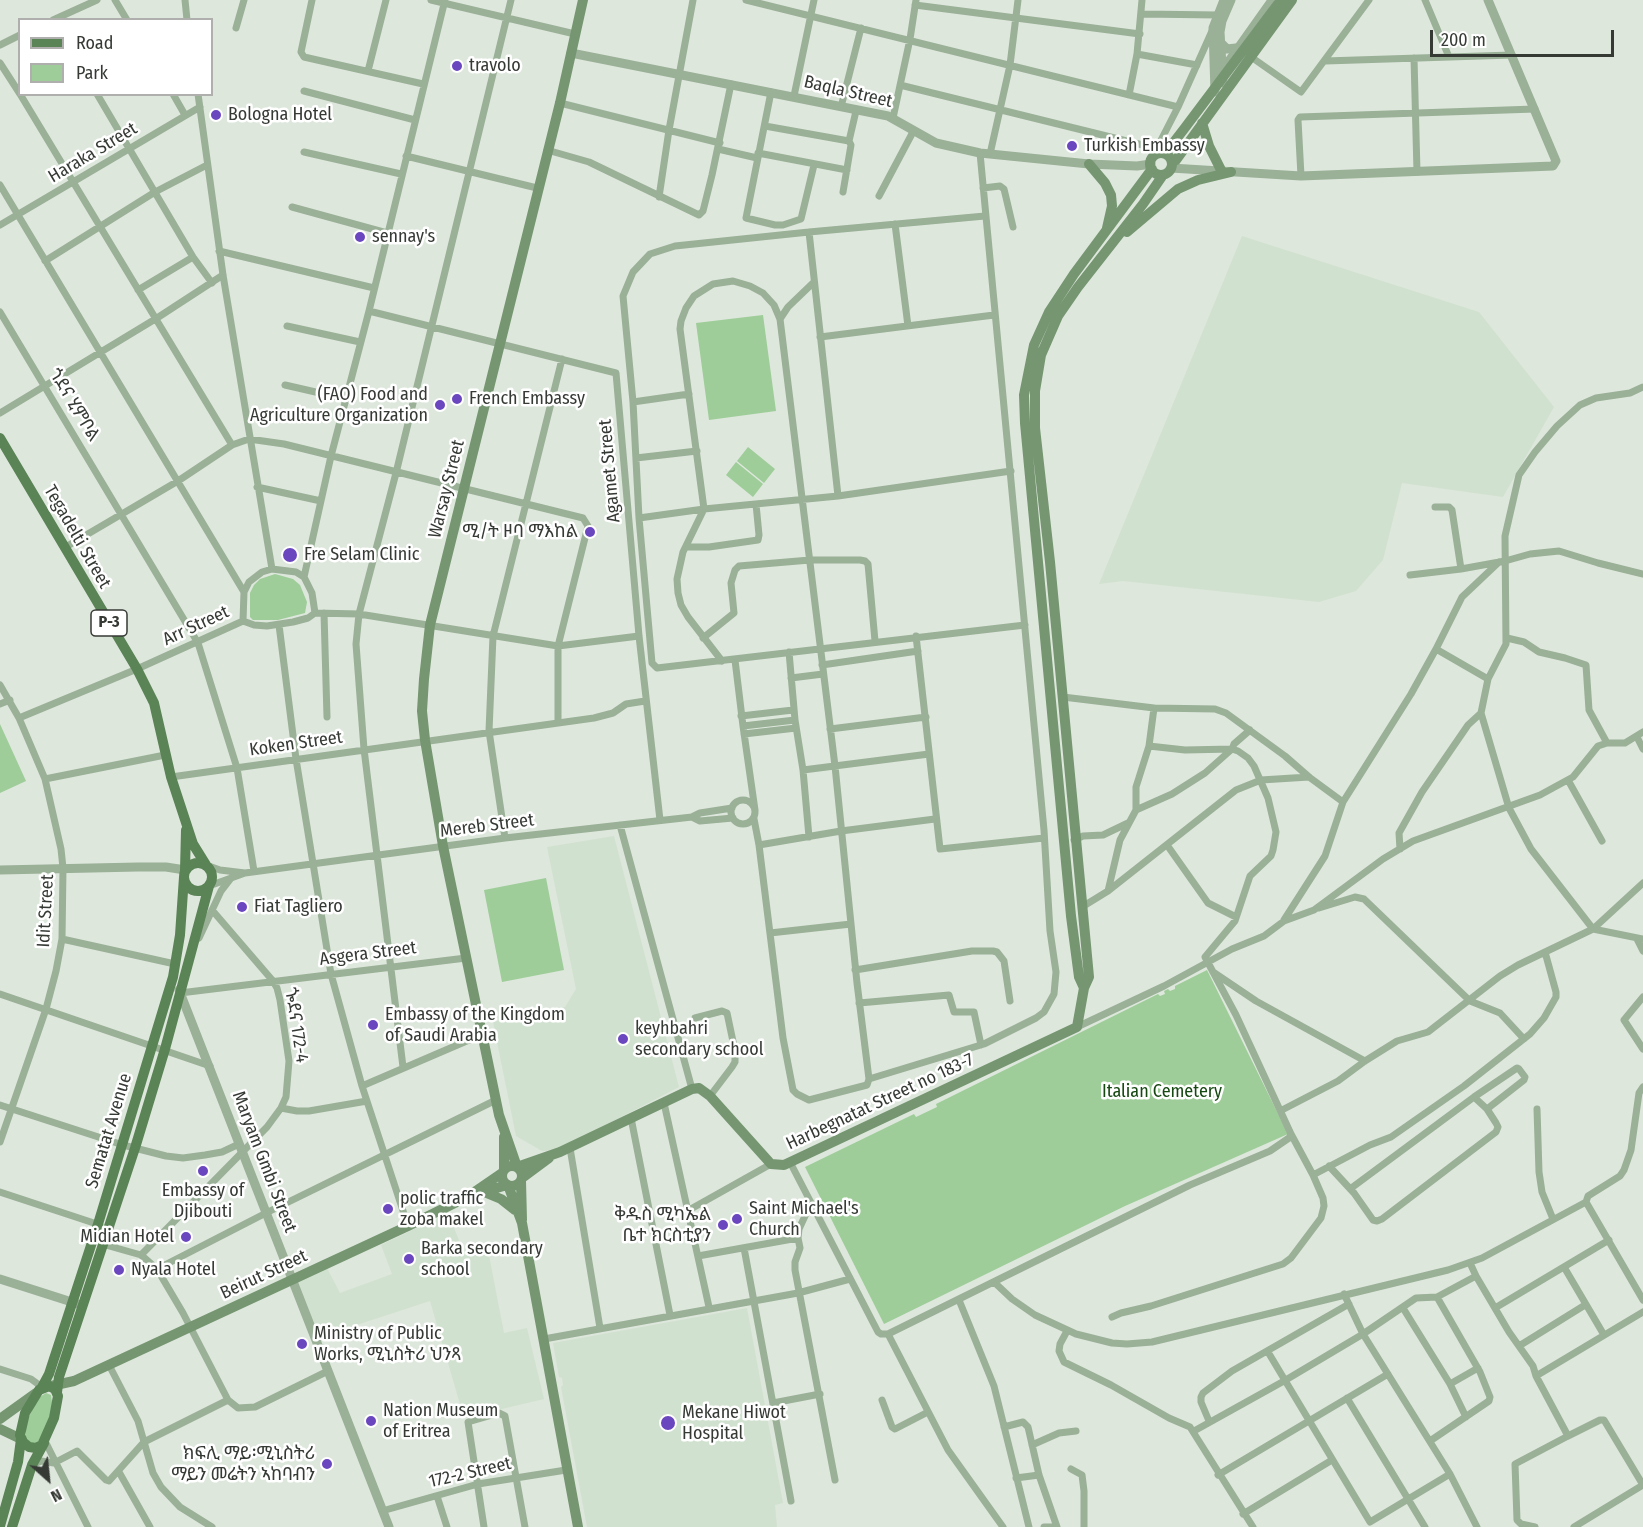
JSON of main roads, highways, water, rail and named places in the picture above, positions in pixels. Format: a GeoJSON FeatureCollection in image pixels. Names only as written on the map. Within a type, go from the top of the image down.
{"type":"FeatureCollection","features":[{"type":"Feature","properties":{"kind":"main road","name":"Warsay Street"},"geometry":{"type":"LineString","coordinates":[[517,1167],[503,1131],[466,958],[443,846],[422,711],[430,626],[537,188],[560,103],[583,0]]}},
{"type":"Feature","properties":{"kind":"main road"},"geometry":{"type":"LineString","coordinates":[[1084,988],[1089,977],[1082,907],[1070,840],[1035,428],[1035,392],[1040,362],[1051,329],[1109,238],[1151,167],[1153,158],[1167,151],[1281,0]]}},
{"type":"Feature","properties":{"kind":"main road"},"geometry":{"type":"LineString","coordinates":[[1109,238],[1176,160],[1216,103],[1220,81],[1250,61],[1292,0]]}},
{"type":"Feature","properties":{"kind":"main road"},"geometry":{"type":"LineString","coordinates":[[1109,238],[1178,189],[1226,171],[1209,146],[1202,123]]}},
{"type":"Feature","properties":{"kind":"main road"},"geometry":{"type":"LineString","coordinates":[[1162,153],[1169,157],[1169,168]]}},
{"type":"Feature","properties":{"kind":"main road"},"geometry":{"type":"LineString","coordinates":[[1089,164],[1105,183],[1111,195],[1109,238]]}},
{"type":"Feature","properties":{"kind":"main road"},"geometry":{"type":"LineString","coordinates":[[1151,167],[1157,174],[1169,168]]}},
{"type":"Feature","properties":{"kind":"main road","name":"Tegadelti Street"},"geometry":{"type":"LineString","coordinates":[[0,438],[137,669],[154,703],[165,755],[186,821]]}},
{"type":"Feature","properties":{"kind":"main road"},"geometry":{"type":"LineString","coordinates":[[1052,644],[1063,697],[1076,960],[1084,988]]}},
{"type":"Feature","properties":{"kind":"main road","name":"P-3"},"geometry":{"type":"LineString","coordinates":[[186,821],[198,856],[206,865]]}},
{"type":"Feature","properties":{"kind":"main road","name":"P-3"},"geometry":{"type":"LineString","coordinates":[[185,874],[186,821]]}},
{"type":"Feature","properties":{"kind":"main road"},"geometry":{"type":"LineString","coordinates":[[192,864],[206,865],[211,872],[209,886],[196,891],[187,886],[185,874],[192,864]]}},
{"type":"Feature","properties":{"kind":"main road","name":"Sematat Avenue"},"geometry":{"type":"LineString","coordinates":[[50,1391],[49,1374],[102,1244],[103,1226],[123,1145],[173,977],[180,935],[185,874]]}},
{"type":"Feature","properties":{"kind":"main road","name":"Sematat Avenue"},"geometry":{"type":"LineString","coordinates":[[50,1391],[103,1226],[135,1148],[165,1049],[209,886]]}},
{"type":"Feature","properties":{"kind":"main road","name":"Harbegnatat Street no 183-7"},"geometry":{"type":"LineString","coordinates":[[552,1156],[692,1089],[699,1088],[710,1096],[771,1164],[790,1164],[1077,1027],[1084,988]]}},
{"type":"Feature","properties":{"kind":"main road","name":"Warsay Street"},"geometry":{"type":"LineString","coordinates":[[503,1131],[503,1171]]}},
{"type":"Feature","properties":{"kind":"main road"},"geometry":{"type":"LineString","coordinates":[[467,1197],[510,1166],[517,1167],[552,1156]]}},
{"type":"Feature","properties":{"kind":"main road"},"geometry":{"type":"LineString","coordinates":[[467,1197],[507,1185],[513,1186],[552,1156]]}},
{"type":"Feature","properties":{"kind":"main road"},"geometry":{"type":"LineString","coordinates":[[517,1167],[522,1174],[520,1218]]}},
{"type":"Feature","properties":{"kind":"main road"},"geometry":{"type":"LineString","coordinates":[[503,1171],[502,1178],[520,1218],[578,1527]]}},
{"type":"Feature","properties":{"kind":"main road"},"geometry":{"type":"LineString","coordinates":[[484,1192],[501,1199],[520,1218]]}},
{"type":"Feature","properties":{"kind":"main road","name":"Beirut Street"},"geometry":{"type":"LineString","coordinates":[[50,1391],[74,1382],[467,1197]]}},
{"type":"Feature","properties":{"kind":"main road"},"geometry":{"type":"LineString","coordinates":[[0,1419],[50,1391]]}},
{"type":"Feature","properties":{"kind":"main road"},"geometry":{"type":"LineString","coordinates":[[0,1526],[18,1462],[25,1413],[50,1391]]}},
{"type":"Feature","properties":{"kind":"main road"},"geometry":{"type":"LineString","coordinates":[[12,1527],[32,1465],[45,1442],[54,1418],[50,1391]]}},
{"type":"Feature","properties":{"kind":"main road"},"geometry":{"type":"LineString","coordinates":[[0,1429],[21,1439],[31,1448],[38,1447],[45,1442]]}},
{"type":"Feature","properties":{"kind":"place","name":"travolo"},"geometry":{"type":"Point","coordinates":[457,66]}},
{"type":"Feature","properties":{"kind":"place","name":"Bologna Hotel"},"geometry":{"type":"Point","coordinates":[216,115]}},
{"type":"Feature","properties":{"kind":"place","name":"Turkish Embassy"},"geometry":{"type":"Point","coordinates":[1072,146]}},
{"type":"Feature","properties":{"kind":"place","name":"sennay's"},"geometry":{"type":"Point","coordinates":[360,237]}},
{"type":"Feature","properties":{"kind":"place","name":"French Embassy"},"geometry":{"type":"Point","coordinates":[457,399]}},
{"type":"Feature","properties":{"kind":"place","name":"(FAO) Food and Agriculture Organization"},"geometry":{"type":"Point","coordinates":[440,405]}},
{"type":"Feature","properties":{"kind":"place","name":"ሚ/ት ዞባ ማእከል"},"geometry":{"type":"Point","coordinates":[590,532]}},
{"type":"Feature","properties":{"kind":"place","name":"Fre Selam Clinic"},"geometry":{"type":"Point","coordinates":[290,555]}},
{"type":"Feature","properties":{"kind":"place","name":"Fiat Tagliero"},"geometry":{"type":"Point","coordinates":[242,907]}},
{"type":"Feature","properties":{"kind":"place","name":"Embassy of the Kingdom of Saudi Arabia"},"geometry":{"type":"Point","coordinates":[373,1025]}},
{"type":"Feature","properties":{"kind":"place","name":"keyhbahri secondary school"},"geometry":{"type":"Point","coordinates":[623,1039]}},
{"type":"Feature","properties":{"kind":"place","name":"Embassy of Djibouti"},"geometry":{"type":"Point","coordinates":[203,1171]}},
{"type":"Feature","properties":{"kind":"place","name":"polic traffic zoba makel"},"geometry":{"type":"Point","coordinates":[388,1209]}},
{"type":"Feature","properties":{"kind":"place","name":"Saint Michael's Church"},"geometry":{"type":"Point","coordinates":[737,1219]}},
{"type":"Feature","properties":{"kind":"place","name":"ቅዱስ ሚካኤል ቤተ ክርስቲያን"},"geometry":{"type":"Point","coordinates":[723,1225]}},
{"type":"Feature","properties":{"kind":"place","name":"Midian Hotel"},"geometry":{"type":"Point","coordinates":[186,1237]}},
{"type":"Feature","properties":{"kind":"place","name":"Barka secondary school"},"geometry":{"type":"Point","coordinates":[409,1259]}},
{"type":"Feature","properties":{"kind":"place","name":"Nyala Hotel"},"geometry":{"type":"Point","coordinates":[119,1270]}},
{"type":"Feature","properties":{"kind":"place","name":"Ministry of Public Works, ሚኒስትሪ ህንጻ"},"geometry":{"type":"Point","coordinates":[302,1344]}},
{"type":"Feature","properties":{"kind":"place","name":"Nation Museum of Eritrea"},"geometry":{"type":"Point","coordinates":[371,1421]}},
{"type":"Feature","properties":{"kind":"place","name":"Mekane Hiwot Hospital"},"geometry":{"type":"Point","coordinates":[668,1423]}},
{"type":"Feature","properties":{"kind":"place","name":"ክፍሊ ማይ፡ሚኒስትሪ ማይን መሬትን ኣከባብን"},"geometry":{"type":"Point","coordinates":[327,1464]}},
{"type":"Feature","properties":{"kind":"park label","name":"Italian Cemetery"},"geometry":{"type":"Point","coordinates":[1162,1092]}}]}
